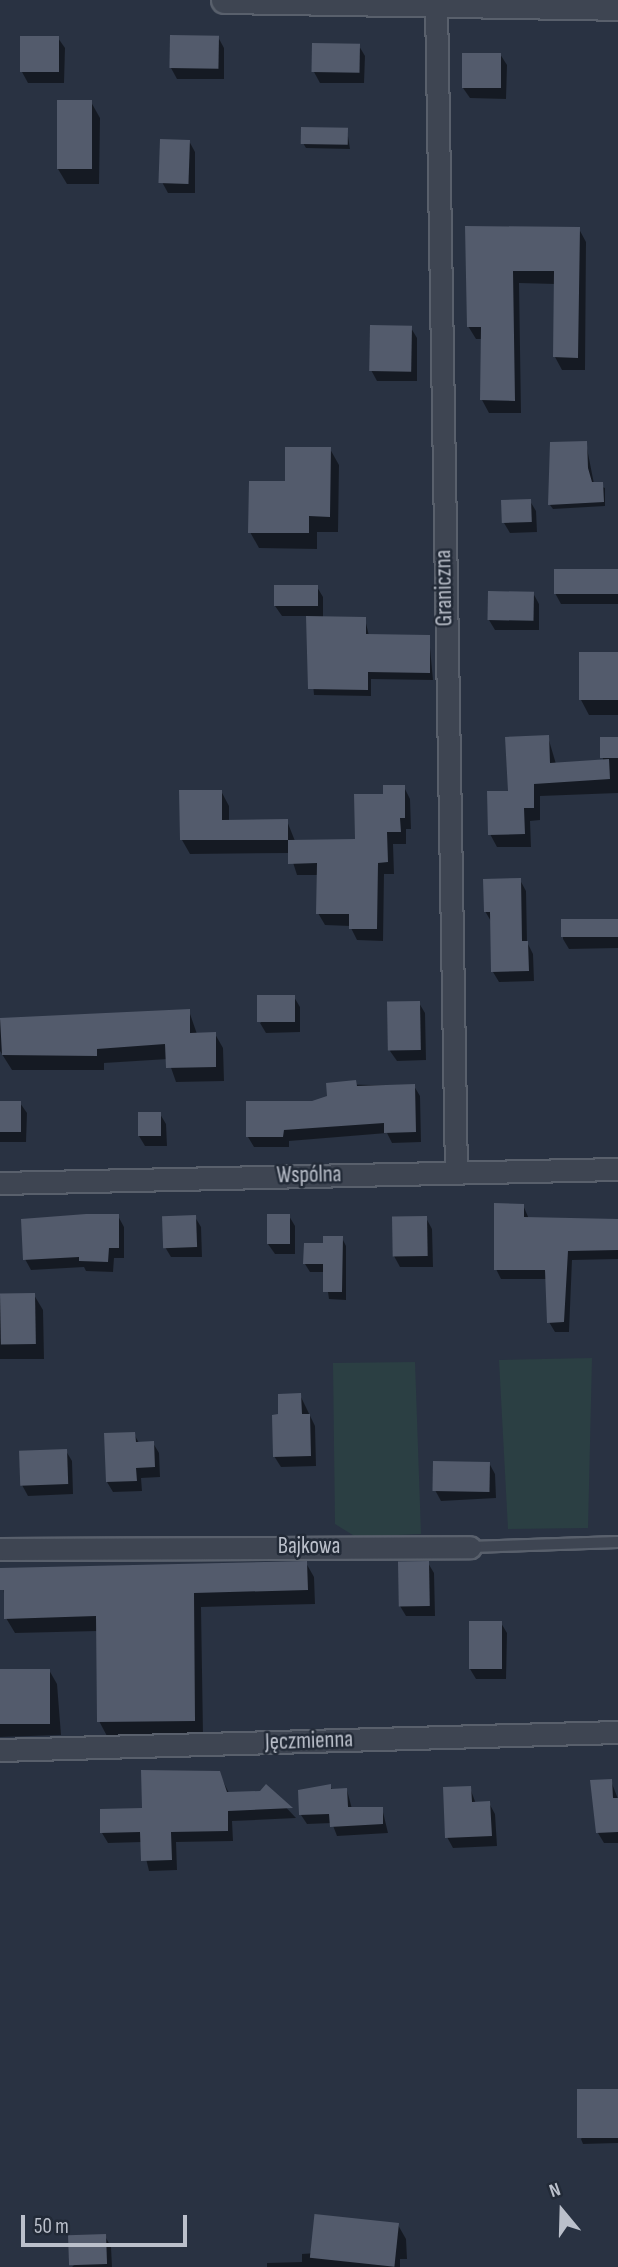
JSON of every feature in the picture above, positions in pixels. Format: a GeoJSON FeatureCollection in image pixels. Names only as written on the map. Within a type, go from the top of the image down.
{"type":"FeatureCollection","features":[{"type":"Feature","properties":{"kind":"street"},"geometry":{"type":"LineString","coordinates":[[225,0],[618,7]]}},
{"type":"Feature","properties":{"kind":"street","name":"Graniczna"},"geometry":{"type":"LineString","coordinates":[[436,4],[456,1172]]}},
{"type":"Feature","properties":{"kind":"street","name":"Wspólna"},"geometry":{"type":"LineString","coordinates":[[0,1183],[618,1169]]}},
{"type":"Feature","properties":{"kind":"street","name":"Bajkowa"},"geometry":{"type":"LineString","coordinates":[[0,1549],[470,1547]]}},
{"type":"Feature","properties":{"kind":"street","name":"Jęczmienna"},"geometry":{"type":"LineString","coordinates":[[0,1750],[618,1732]]}},
{"type":"Feature","properties":{"kind":"lane","name":"Bajkowa"},"geometry":{"type":"LineString","coordinates":[[470,1547],[618,1542]]}},
{"type":"Feature","properties":{"kind":"green space"},"geometry":{"type":"Polygon","coordinates":[[[592,1358],[588,1528],[508,1529],[499,1360],[592,1358]]]}},
{"type":"Feature","properties":{"kind":"green space"},"geometry":{"type":"Polygon","coordinates":[[[415,1362],[421,1534],[356,1537],[335,1524],[333,1363],[415,1362]]]}},
{"type":"Feature","properties":{"kind":"building"},"geometry":{"type":"Polygon","coordinates":[[[170,35],[219,36],[218,69],[169,68],[170,35]]]}},
{"type":"Feature","properties":{"kind":"building"},"geometry":{"type":"Polygon","coordinates":[[[20,36],[59,36],[59,72],[20,72],[20,36]]]}},
{"type":"Feature","properties":{"kind":"building"},"geometry":{"type":"Polygon","coordinates":[[[312,43],[360,44],[359,73],[311,72],[312,43]]]}},
{"type":"Feature","properties":{"kind":"building"},"geometry":{"type":"Polygon","coordinates":[[[462,53],[501,53],[501,88],[462,88],[462,53]]]}},
{"type":"Feature","properties":{"kind":"building"},"geometry":{"type":"Polygon","coordinates":[[[57,100],[92,100],[92,169],[57,169],[57,100]]]}},
{"type":"Feature","properties":{"kind":"building"},"geometry":{"type":"Polygon","coordinates":[[[301,127],[348,128],[348,145],[301,144],[301,127]]]}},
{"type":"Feature","properties":{"kind":"building"},"geometry":{"type":"Polygon","coordinates":[[[160,139],[190,140],[188,184],[158,183],[160,139]]]}},
{"type":"Feature","properties":{"kind":"building"},"geometry":{"type":"Polygon","coordinates":[[[465,226],[580,227],[578,358],[553,357],[554,271],[513,271],[515,401],[480,400],[481,327],[467,327],[465,226]]]}},
{"type":"Feature","properties":{"kind":"building"},"geometry":{"type":"Polygon","coordinates":[[[370,325],[412,326],[411,372],[369,371],[370,325]]]}},
{"type":"Feature","properties":{"kind":"building"},"geometry":{"type":"Polygon","coordinates":[[[587,441],[588,468],[592,482],[603,482],[604,502],[548,505],[550,442],[587,441]]]}},
{"type":"Feature","properties":{"kind":"building"},"geometry":{"type":"Polygon","coordinates":[[[285,447],[331,447],[330,517],[309,516],[309,533],[248,533],[249,481],[285,481],[285,447]]]}},
{"type":"Feature","properties":{"kind":"building"},"geometry":{"type":"Polygon","coordinates":[[[531,499],[532,522],[502,523],[501,500],[531,499]]]}},
{"type":"Feature","properties":{"kind":"building"},"geometry":{"type":"Polygon","coordinates":[[[554,569],[618,569],[618,594],[554,594],[554,569]]]}},
{"type":"Feature","properties":{"kind":"building"},"geometry":{"type":"Polygon","coordinates":[[[274,585],[318,585],[318,606],[274,606],[274,585]]]}},
{"type":"Feature","properties":{"kind":"building"},"geometry":{"type":"Polygon","coordinates":[[[488,591],[534,592],[533,621],[487,620],[488,591]]]}},
{"type":"Feature","properties":{"kind":"building"},"geometry":{"type":"Polygon","coordinates":[[[306,616],[366,617],[366,634],[430,635],[430,673],[368,672],[368,690],[308,689],[306,616]]]}},
{"type":"Feature","properties":{"kind":"building"},"geometry":{"type":"Polygon","coordinates":[[[579,652],[618,652],[618,700],[579,700],[579,652]]]}},
{"type":"Feature","properties":{"kind":"building"},"geometry":{"type":"Polygon","coordinates":[[[549,735],[550,763],[609,759],[610,779],[534,784],[534,808],[524,808],[525,834],[488,835],[487,791],[508,791],[505,737],[549,735]]]}},
{"type":"Feature","properties":{"kind":"building"},"geometry":{"type":"Polygon","coordinates":[[[600,737],[618,737],[618,758],[600,758],[600,737]]]}},
{"type":"Feature","properties":{"kind":"building"},"geometry":{"type":"Polygon","coordinates":[[[383,785],[405,785],[405,818],[400,818],[401,832],[387,832],[388,862],[378,863],[377,929],[349,929],[349,914],[316,914],[317,863],[288,864],[288,840],[355,839],[354,794],[383,794],[383,785]]]}},
{"type":"Feature","properties":{"kind":"building"},"geometry":{"type":"Polygon","coordinates":[[[179,790],[222,790],[222,820],[288,819],[288,840],[180,840],[179,790]]]}},
{"type":"Feature","properties":{"kind":"building"},"geometry":{"type":"Polygon","coordinates":[[[521,878],[522,941],[528,941],[529,971],[491,972],[490,912],[484,912],[483,879],[521,878]]]}},
{"type":"Feature","properties":{"kind":"building"},"geometry":{"type":"Polygon","coordinates":[[[561,919],[618,919],[618,937],[561,937],[561,919]]]}},
{"type":"Feature","properties":{"kind":"building"},"geometry":{"type":"Polygon","coordinates":[[[257,995],[295,995],[295,1022],[257,1022],[257,995]]]}},
{"type":"Feature","properties":{"kind":"building"},"geometry":{"type":"Polygon","coordinates":[[[420,1001],[421,1050],[388,1051],[387,1002],[420,1001]]]}},
{"type":"Feature","properties":{"kind":"building"},"geometry":{"type":"Polygon","coordinates":[[[190,1009],[190,1033],[216,1032],[216,1067],[166,1068],[165,1044],[97,1049],[97,1056],[2,1055],[0,1018],[190,1009]]]}},
{"type":"Feature","properties":{"kind":"building"},"geometry":{"type":"Polygon","coordinates":[[[356,1080],[357,1086],[415,1084],[416,1132],[384,1133],[384,1123],[284,1130],[283,1137],[246,1137],[246,1101],[312,1101],[327,1096],[326,1083],[356,1080]]]}},
{"type":"Feature","properties":{"kind":"building"},"geometry":{"type":"Polygon","coordinates":[[[0,1101],[21,1101],[21,1132],[0,1132],[0,1101]]]}},
{"type":"Feature","properties":{"kind":"building"},"geometry":{"type":"Polygon","coordinates":[[[138,1112],[161,1112],[161,1136],[138,1136],[138,1112]]]}},
{"type":"Feature","properties":{"kind":"building"},"geometry":{"type":"Polygon","coordinates":[[[494,1203],[524,1204],[524,1217],[618,1219],[618,1250],[568,1251],[564,1322],[547,1323],[545,1270],[494,1270],[494,1203]]]}},
{"type":"Feature","properties":{"kind":"building"},"geometry":{"type":"Polygon","coordinates":[[[119,1214],[119,1248],[109,1248],[108,1262],[79,1261],[79,1257],[23,1260],[21,1219],[119,1214]]]}},
{"type":"Feature","properties":{"kind":"building"},"geometry":{"type":"Polygon","coordinates":[[[267,1214],[290,1214],[290,1244],[267,1244],[267,1214]]]}},
{"type":"Feature","properties":{"kind":"building"},"geometry":{"type":"Polygon","coordinates":[[[196,1215],[197,1247],[163,1248],[162,1216],[196,1215]]]}},
{"type":"Feature","properties":{"kind":"building"},"geometry":{"type":"Polygon","coordinates":[[[427,1216],[428,1256],[393,1257],[392,1217],[427,1216]]]}},
{"type":"Feature","properties":{"kind":"building"},"geometry":{"type":"Polygon","coordinates":[[[323,1236],[343,1236],[342,1292],[323,1292],[323,1264],[303,1264],[304,1243],[323,1243],[323,1236]]]}},
{"type":"Feature","properties":{"kind":"building"},"geometry":{"type":"Polygon","coordinates":[[[35,1293],[36,1344],[1,1345],[0,1294],[35,1293]]]}},
{"type":"Feature","properties":{"kind":"building"},"geometry":{"type":"Polygon","coordinates":[[[301,1393],[302,1414],[310,1414],[311,1456],[273,1457],[272,1415],[278,1414],[278,1394],[301,1393]]]}},
{"type":"Feature","properties":{"kind":"building"},"geometry":{"type":"Polygon","coordinates":[[[135,1432],[136,1442],[154,1441],[155,1467],[136,1468],[137,1481],[106,1482],[104,1433],[135,1432]]]}},
{"type":"Feature","properties":{"kind":"building"},"geometry":{"type":"Polygon","coordinates":[[[67,1449],[68,1484],[20,1486],[19,1451],[67,1449]]]}},
{"type":"Feature","properties":{"kind":"building"},"geometry":{"type":"Polygon","coordinates":[[[433,1461],[490,1462],[489,1492],[432,1491],[433,1461]]]}},
{"type":"Feature","properties":{"kind":"building"},"geometry":{"type":"Polygon","coordinates":[[[307,1561],[308,1590],[194,1593],[195,1721],[97,1722],[96,1616],[4,1619],[4,1590],[0,1590],[0,1568],[307,1561]]]}},
{"type":"Feature","properties":{"kind":"building"},"geometry":{"type":"Polygon","coordinates":[[[429,1561],[430,1606],[399,1607],[398,1562],[429,1561]]]}},
{"type":"Feature","properties":{"kind":"building"},"geometry":{"type":"Polygon","coordinates":[[[469,1621],[502,1621],[502,1669],[469,1669],[469,1621]]]}},
{"type":"Feature","properties":{"kind":"building"},"geometry":{"type":"Polygon","coordinates":[[[0,1669],[50,1669],[50,1724],[0,1724],[0,1669]]]}},
{"type":"Feature","properties":{"kind":"building"},"geometry":{"type":"Polygon","coordinates":[[[141,1770],[220,1771],[227,1792],[260,1791],[266,1784],[293,1808],[228,1811],[228,1831],[171,1832],[172,1860],[141,1861],[140,1832],[100,1833],[100,1809],[142,1808],[141,1770]]]}},
{"type":"Feature","properties":{"kind":"building"},"geometry":{"type":"Polygon","coordinates":[[[612,1779],[613,1798],[618,1798],[618,1832],[596,1833],[590,1780],[612,1779]]]}},
{"type":"Feature","properties":{"kind":"building"},"geometry":{"type":"Polygon","coordinates":[[[331,1784],[331,1789],[347,1788],[348,1807],[383,1807],[383,1824],[330,1827],[329,1814],[299,1815],[298,1790],[331,1784]]]}},
{"type":"Feature","properties":{"kind":"building"},"geometry":{"type":"Polygon","coordinates":[[[471,1786],[472,1802],[490,1801],[492,1836],[445,1838],[443,1787],[471,1786]]]}},
{"type":"Feature","properties":{"kind":"building"},"geometry":{"type":"Polygon","coordinates":[[[577,2089],[618,2089],[618,2138],[577,2138],[577,2089]]]}},
{"type":"Feature","properties":{"kind":"building"},"geometry":{"type":"Polygon","coordinates":[[[314,2214],[399,2223],[394,2267],[310,2258],[314,2214]]]}},
{"type":"Feature","properties":{"kind":"building"},"geometry":{"type":"Polygon","coordinates":[[[106,2234],[107,2264],[69,2265],[68,2235],[106,2234]]]}}]}
